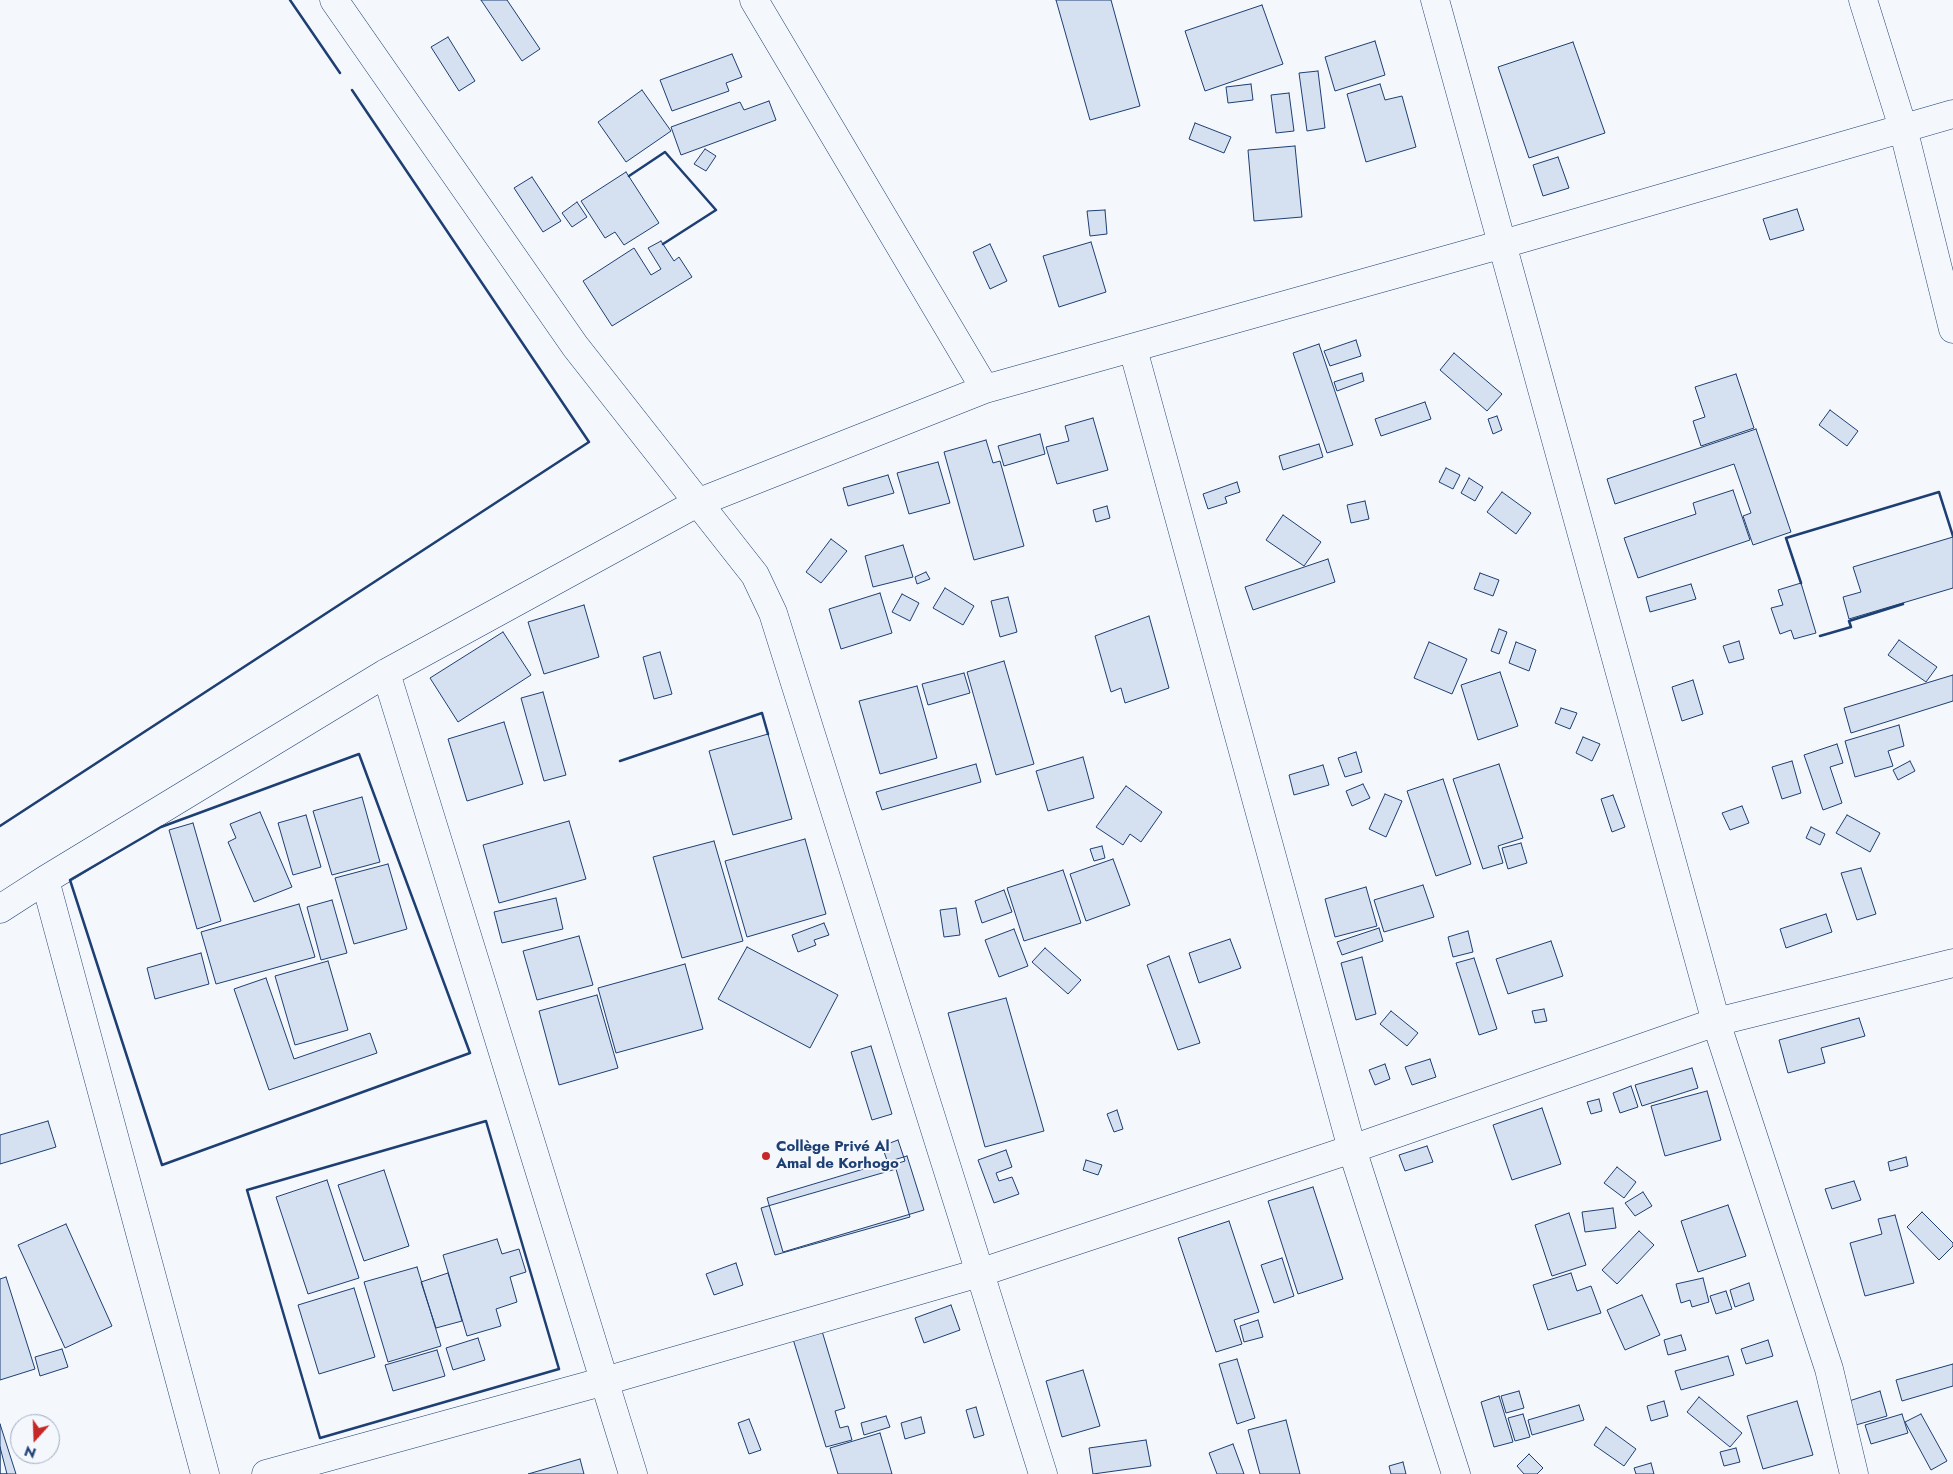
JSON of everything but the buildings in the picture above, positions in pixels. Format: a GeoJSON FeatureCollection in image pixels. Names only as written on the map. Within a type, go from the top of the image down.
{"type":"FeatureCollection","features":[{"type":"Feature","properties":{"kind":"street"},"geometry":{"type":"LineString","coordinates":[[334,0],[575,346],[755,575],[773,614],[1043,1474]]}},
{"type":"Feature","properties":{"kind":"street"},"geometry":{"type":"LineString","coordinates":[[754,0],[985,389]]}},
{"type":"Feature","properties":{"kind":"street"},"geometry":{"type":"LineString","coordinates":[[1435,0],[1716,1022],[1829,1369],[1854,1474]]}},
{"type":"Feature","properties":{"kind":"street"},"geometry":{"type":"LineString","coordinates":[[1863,0],[1903,128],[1953,329]]}},
{"type":"Feature","properties":{"kind":"street"},"geometry":{"type":"LineString","coordinates":[[0,909],[386,673],[697,503],[985,389],[1503,244],[1953,114]]}},
{"type":"Feature","properties":{"kind":"street"},"geometry":{"type":"LineString","coordinates":[[1133,349],[1352,1149],[1456,1474]]}},
{"type":"Feature","properties":{"kind":"street"},"geometry":{"type":"LineString","coordinates":[[386,673],[633,1474]]}},
{"type":"Feature","properties":{"kind":"street"},"geometry":{"type":"LineString","coordinates":[[46,880],[205,1474]]}},
{"type":"Feature","properties":{"kind":"street"},"geometry":{"type":"LineString","coordinates":[[266,1474],[605,1381],[979,1273],[1352,1149],[1716,1022],[1953,964]]}},
{"type":"Feature","properties":{"kind":"wall"},"geometry":{"type":"LineString","coordinates":[[290,0],[340,73]]}},
{"type":"Feature","properties":{"kind":"wall"},"geometry":{"type":"LineString","coordinates":[[0,826],[589,442],[352,90]]}},
{"type":"Feature","properties":{"kind":"wall"},"geometry":{"type":"LineString","coordinates":[[629,176],[665,152],[716,210],[663,244]]}},
{"type":"Feature","properties":{"kind":"wall"},"geometry":{"type":"LineString","coordinates":[[1801,583],[1786,538],[1939,492],[1953,536]]}},
{"type":"Feature","properties":{"kind":"wall"},"geometry":{"type":"LineString","coordinates":[[1820,636],[1851,627],[1849,621],[1903,604]]}},
{"type":"Feature","properties":{"kind":"wall"},"geometry":{"type":"LineString","coordinates":[[620,761],[762,713],[768,734]]}},
{"type":"Feature","properties":{"kind":"wall"},"geometry":{"type":"LineString","coordinates":[[359,754],[470,1053],[162,1165],[70,880],[161,827],[359,754]]}},
{"type":"Feature","properties":{"kind":"wall"},"geometry":{"type":"LineString","coordinates":[[486,1121],[559,1369],[320,1438],[247,1190],[486,1121]]}},
{"type":"Feature","properties":{"kind":"place","name":"Collège Privé Al Amal de Korhogo"},"geometry":{"type":"Point","coordinates":[766,1156]}}]}
